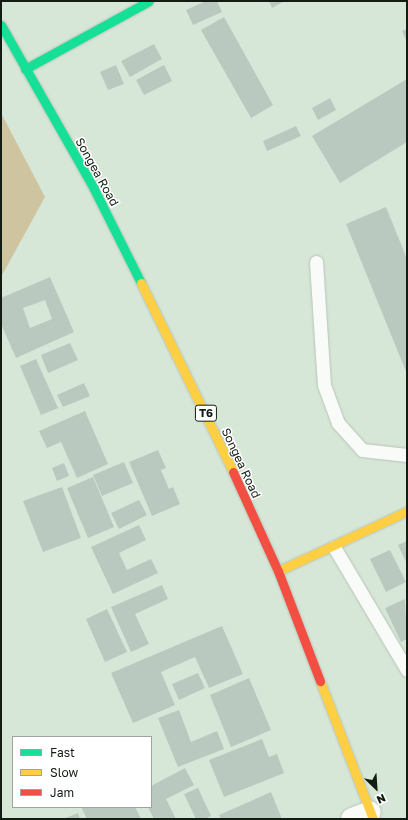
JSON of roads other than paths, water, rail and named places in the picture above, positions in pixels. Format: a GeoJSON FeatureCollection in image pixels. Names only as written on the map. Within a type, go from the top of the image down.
{"type":"FeatureCollection","features":[{"type":"Feature","properties":{"kind":"main road"},"geometry":{"type":"LineString","coordinates":[[25,68],[149,1]]}},
{"type":"Feature","properties":{"kind":"main road","name":"Songea Road"},"geometry":{"type":"LineString","coordinates":[[1,25],[94,189],[204,410],[278,571],[365,817]]}},
{"type":"Feature","properties":{"kind":"main road"},"geometry":{"type":"LineString","coordinates":[[278,571],[334,547],[407,511]]}},
{"type":"Feature","properties":{"kind":"lane"},"geometry":{"type":"LineString","coordinates":[[316,262],[324,385],[338,423],[362,450],[407,456]]}},
{"type":"Feature","properties":{"kind":"lane"},"geometry":{"type":"LineString","coordinates":[[334,547],[407,670]]}}]}
